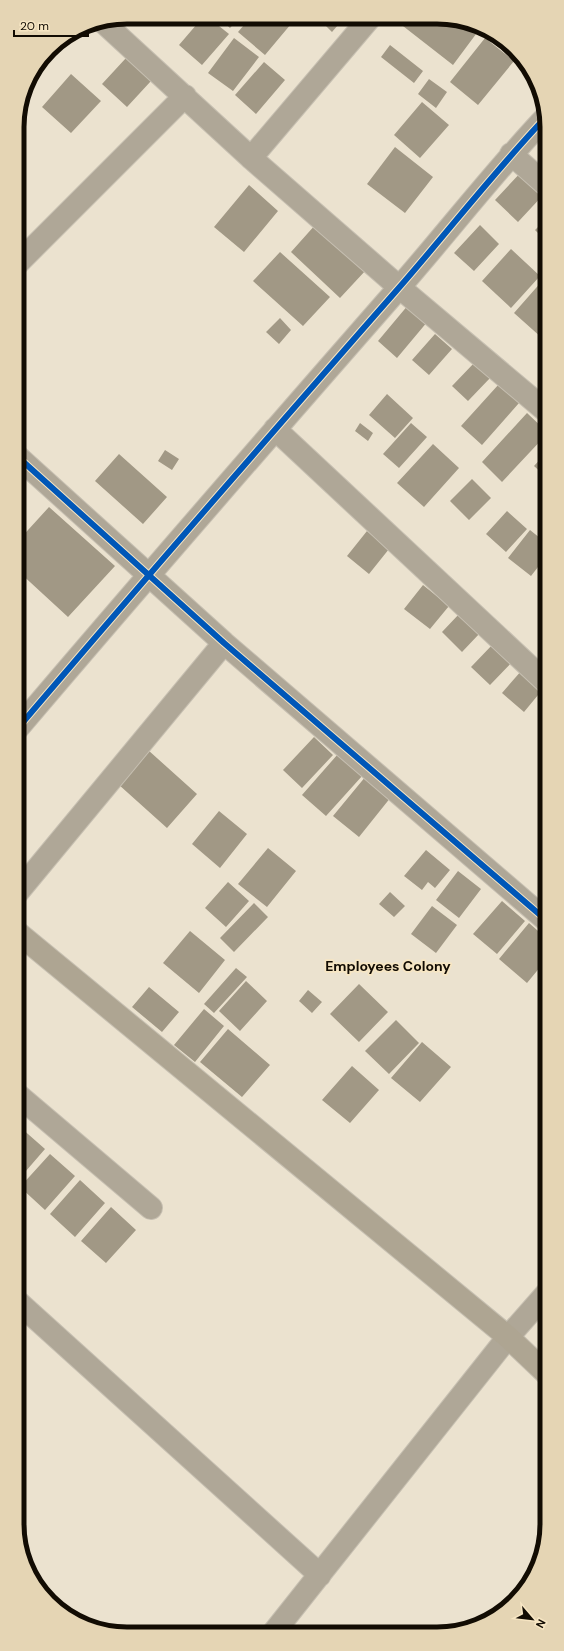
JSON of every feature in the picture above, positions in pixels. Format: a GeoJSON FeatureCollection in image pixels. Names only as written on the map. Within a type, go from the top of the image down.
{"type":"FeatureCollection","features":[{"type":"Feature","properties":{"kind":"main road"},"geometry":{"type":"LineString","coordinates":[[24,938],[508,1337],[540,1367]]}},
{"type":"Feature","properties":{"kind":"street"},"geometry":{"type":"LineString","coordinates":[[251,158],[365,24]]}},
{"type":"Feature","properties":{"kind":"street"},"geometry":{"type":"LineString","coordinates":[[108,26],[251,158],[399,287],[540,406]]}},
{"type":"Feature","properties":{"kind":"street"},"geometry":{"type":"LineString","coordinates":[[24,257],[185,96]]}},
{"type":"Feature","properties":{"kind":"street"},"geometry":{"type":"LineString","coordinates":[[24,721],[148,575],[399,287],[511,154],[540,124]]}},
{"type":"Feature","properties":{"kind":"street"},"geometry":{"type":"LineString","coordinates":[[511,154],[540,180]]}},
{"type":"Feature","properties":{"kind":"street"},"geometry":{"type":"LineString","coordinates":[[275,429],[540,676]]}},
{"type":"Feature","properties":{"kind":"street"},"geometry":{"type":"LineString","coordinates":[[24,462],[224,643],[540,915]]}},
{"type":"Feature","properties":{"kind":"street"},"geometry":{"type":"LineString","coordinates":[[24,885],[224,643]]}},
{"type":"Feature","properties":{"kind":"street"},"geometry":{"type":"LineString","coordinates":[[24,1100],[151,1208]]}},
{"type":"Feature","properties":{"kind":"street"},"geometry":{"type":"LineString","coordinates":[[278,1627],[508,1337],[540,1301]]}},
{"type":"Feature","properties":{"kind":"street"},"geometry":{"type":"LineString","coordinates":[[24,1308],[320,1575]]}},
{"type":"Feature","properties":{"kind":"building"},"geometry":{"type":"Polygon","coordinates":[[[197,24],[216,24],[229,34],[202,65],[179,45],[197,24]]]}},
{"type":"Feature","properties":{"kind":"building"},"geometry":{"type":"Polygon","coordinates":[[[226,24],[234,24],[230,28],[226,24]]]}},
{"type":"Feature","properties":{"kind":"building"},"geometry":{"type":"Polygon","coordinates":[[[245,24],[291,24],[265,55],[238,32],[245,24]]]}},
{"type":"Feature","properties":{"kind":"building"},"geometry":{"type":"Polygon","coordinates":[[[324,24],[339,24],[332,32],[324,24]]]}},
{"type":"Feature","properties":{"kind":"building"},"geometry":{"type":"Polygon","coordinates":[[[400,24],[450,25],[470,29],[477,33],[453,65],[400,24]]]}},
{"type":"Feature","properties":{"kind":"building"},"geometry":{"type":"Polygon","coordinates":[[[234,38],[259,57],[233,91],[208,73],[234,38]]]}},
{"type":"Feature","properties":{"kind":"building"},"geometry":{"type":"Polygon","coordinates":[[[485,38],[514,61],[478,105],[450,82],[485,38]]]}},
{"type":"Feature","properties":{"kind":"building"},"geometry":{"type":"Polygon","coordinates":[[[390,45],[423,71],[414,83],[381,57],[390,45]]]}},
{"type":"Feature","properties":{"kind":"building"},"geometry":{"type":"Polygon","coordinates":[[[126,58],[151,81],[127,107],[102,84],[126,58]]]}},
{"type":"Feature","properties":{"kind":"building"},"geometry":{"type":"Polygon","coordinates":[[[264,62],[285,80],[256,114],[235,95],[264,62]]]}},
{"type":"Feature","properties":{"kind":"building"},"geometry":{"type":"Polygon","coordinates":[[[71,74],[101,101],[71,133],[42,107],[71,74]]]}},
{"type":"Feature","properties":{"kind":"building"},"geometry":{"type":"Polygon","coordinates":[[[429,79],[447,92],[436,108],[418,94],[429,79]]]}},
{"type":"Feature","properties":{"kind":"building"},"geometry":{"type":"Polygon","coordinates":[[[422,102],[449,125],[420,158],[394,135],[422,102]]]}},
{"type":"Feature","properties":{"kind":"building"},"geometry":{"type":"Polygon","coordinates":[[[395,147],[433,177],[405,213],[367,184],[395,147]]]}},
{"type":"Feature","properties":{"kind":"building"},"geometry":{"type":"Polygon","coordinates":[[[524,169],[540,187],[540,198],[518,222],[495,200],[524,169]]]}},
{"type":"Feature","properties":{"kind":"building"},"geometry":{"type":"Polygon","coordinates":[[[249,185],[278,211],[244,252],[214,227],[249,185]]]}},
{"type":"Feature","properties":{"kind":"building"},"geometry":{"type":"Polygon","coordinates":[[[316,224],[366,270],[340,298],[291,252],[316,224]]]}},
{"type":"Feature","properties":{"kind":"building"},"geometry":{"type":"Polygon","coordinates":[[[480,225],[499,244],[474,271],[454,253],[480,225]]]}},
{"type":"Feature","properties":{"kind":"building"},"geometry":{"type":"Polygon","coordinates":[[[540,225],[540,235],[535,230],[540,225]]]}},
{"type":"Feature","properties":{"kind":"building"},"geometry":{"type":"Polygon","coordinates":[[[511,249],[540,276],[511,308],[482,281],[511,249]]]}},
{"type":"Feature","properties":{"kind":"building"},"geometry":{"type":"Polygon","coordinates":[[[280,252],[330,297],[303,326],[253,281],[280,252]]]}},
{"type":"Feature","properties":{"kind":"building"},"geometry":{"type":"Polygon","coordinates":[[[540,283],[540,336],[514,313],[540,283]]]}},
{"type":"Feature","properties":{"kind":"building"},"geometry":{"type":"Polygon","coordinates":[[[409,304],[428,321],[397,358],[378,341],[409,304]]]}},
{"type":"Feature","properties":{"kind":"building"},"geometry":{"type":"Polygon","coordinates":[[[280,318],[291,330],[279,344],[266,332],[280,318]]]}},
{"type":"Feature","properties":{"kind":"building"},"geometry":{"type":"Polygon","coordinates":[[[435,334],[452,349],[429,375],[412,360],[435,334]]]}},
{"type":"Feature","properties":{"kind":"building"},"geometry":{"type":"Polygon","coordinates":[[[475,362],[491,377],[468,401],[452,386],[475,362]]]}},
{"type":"Feature","properties":{"kind":"building"},"geometry":{"type":"Polygon","coordinates":[[[499,384],[519,403],[482,445],[461,426],[499,384]]]}},
{"type":"Feature","properties":{"kind":"building"},"geometry":{"type":"Polygon","coordinates":[[[387,394],[413,418],[395,438],[369,415],[387,394]]]}},
{"type":"Feature","properties":{"kind":"building"},"geometry":{"type":"Polygon","coordinates":[[[527,413],[540,425],[540,441],[502,482],[482,462],[527,413]]]}},
{"type":"Feature","properties":{"kind":"building"},"geometry":{"type":"Polygon","coordinates":[[[360,423],[373,433],[368,441],[355,431],[360,423]]]}},
{"type":"Feature","properties":{"kind":"building"},"geometry":{"type":"Polygon","coordinates":[[[411,423],[427,437],[399,468],[383,454],[411,423]]]}},
{"type":"Feature","properties":{"kind":"building"},"geometry":{"type":"Polygon","coordinates":[[[433,444],[459,468],[424,507],[397,483],[433,444]]]}},
{"type":"Feature","properties":{"kind":"building"},"geometry":{"type":"Polygon","coordinates":[[[165,450],[179,459],[172,470],[158,461],[165,450]]]}},
{"type":"Feature","properties":{"kind":"building"},"geometry":{"type":"Polygon","coordinates":[[[119,454],[167,497],[143,524],[95,481],[119,454]]]}},
{"type":"Feature","properties":{"kind":"building"},"geometry":{"type":"Polygon","coordinates":[[[540,459],[540,471],[534,466],[540,459]]]}},
{"type":"Feature","properties":{"kind":"building"},"geometry":{"type":"Polygon","coordinates":[[[472,479],[491,498],[469,520],[450,501],[472,479]]]}},
{"type":"Feature","properties":{"kind":"building"},"geometry":{"type":"Polygon","coordinates":[[[49,507],[115,566],[68,617],[24,577],[24,534],[49,507]]]}},
{"type":"Feature","properties":{"kind":"building"},"geometry":{"type":"Polygon","coordinates":[[[507,511],[527,529],[506,552],[486,534],[507,511]]]}},
{"type":"Feature","properties":{"kind":"building"},"geometry":{"type":"Polygon","coordinates":[[[530,530],[540,538],[540,564],[531,576],[508,558],[530,530]]]}},
{"type":"Feature","properties":{"kind":"building"},"geometry":{"type":"Polygon","coordinates":[[[367,531],[389,549],[369,574],[347,556],[367,531]]]}},
{"type":"Feature","properties":{"kind":"building"},"geometry":{"type":"Polygon","coordinates":[[[423,585],[449,606],[430,629],[404,609],[423,585]]]}},
{"type":"Feature","properties":{"kind":"building"},"geometry":{"type":"Polygon","coordinates":[[[460,613],[480,633],[462,652],[442,632],[460,613]]]}},
{"type":"Feature","properties":{"kind":"building"},"geometry":{"type":"Polygon","coordinates":[[[494,643],[513,661],[490,685],[471,667],[494,643]]]}},
{"type":"Feature","properties":{"kind":"building"},"geometry":{"type":"Polygon","coordinates":[[[522,670],[540,686],[540,693],[524,712],[502,693],[522,670]]]}},
{"type":"Feature","properties":{"kind":"building"},"geometry":{"type":"Polygon","coordinates":[[[314,737],[333,755],[302,788],[283,770],[314,737]]]}},
{"type":"Feature","properties":{"kind":"building"},"geometry":{"type":"Polygon","coordinates":[[[148,750],[197,794],[167,828],[118,784],[148,750]]]}},
{"type":"Feature","properties":{"kind":"building"},"geometry":{"type":"Polygon","coordinates":[[[338,754],[363,775],[326,816],[302,795],[338,754]]]}},
{"type":"Feature","properties":{"kind":"building"},"geometry":{"type":"Polygon","coordinates":[[[366,776],[391,797],[359,837],[333,816],[366,776]]]}},
{"type":"Feature","properties":{"kind":"building"},"geometry":{"type":"Polygon","coordinates":[[[219,811],[247,834],[220,868],[192,844],[219,811]]]}},
{"type":"Feature","properties":{"kind":"building"},"geometry":{"type":"Polygon","coordinates":[[[268,848],[296,871],[267,907],[238,884],[268,848]]]}},
{"type":"Feature","properties":{"kind":"building"},"geometry":{"type":"Polygon","coordinates":[[[426,850],[450,870],[435,888],[428,882],[422,890],[404,876],[426,850]]]}},
{"type":"Feature","properties":{"kind":"building"},"geometry":{"type":"Polygon","coordinates":[[[458,871],[481,889],[459,918],[436,900],[458,871]]]}},
{"type":"Feature","properties":{"kind":"building"},"geometry":{"type":"Polygon","coordinates":[[[228,882],[249,901],[226,927],[205,908],[228,882]]]}},
{"type":"Feature","properties":{"kind":"building"},"geometry":{"type":"Polygon","coordinates":[[[390,892],[405,906],[394,917],[379,904],[390,892]]]}},
{"type":"Feature","properties":{"kind":"building"},"geometry":{"type":"Polygon","coordinates":[[[502,901],[525,921],[497,954],[473,934],[502,901]]]}},
{"type":"Feature","properties":{"kind":"building"},"geometry":{"type":"Polygon","coordinates":[[[254,903],[268,917],[234,952],[220,938],[254,903]]]}},
{"type":"Feature","properties":{"kind":"building"},"geometry":{"type":"Polygon","coordinates":[[[432,906],[457,925],[436,953],[411,934],[432,906]]]}},
{"type":"Feature","properties":{"kind":"building"},"geometry":{"type":"Polygon","coordinates":[[[529,923],[540,933],[540,967],[527,983],[499,959],[529,923]]]}},
{"type":"Feature","properties":{"kind":"building"},"geometry":{"type":"Polygon","coordinates":[[[190,931],[225,960],[199,993],[163,963],[190,931]]]}},
{"type":"Feature","properties":{"kind":"building"},"geometry":{"type":"Polygon","coordinates":[[[236,968],[247,977],[214,1013],[204,1004],[236,968]]]}},
{"type":"Feature","properties":{"kind":"building"},"geometry":{"type":"Polygon","coordinates":[[[246,981],[267,1001],[240,1031],[219,1011],[246,981]]]}},
{"type":"Feature","properties":{"kind":"building"},"geometry":{"type":"Polygon","coordinates":[[[359,984],[388,1012],[359,1042],[330,1014],[359,984]]]}},
{"type":"Feature","properties":{"kind":"building"},"geometry":{"type":"Polygon","coordinates":[[[149,987],[179,1012],[162,1032],[132,1007],[149,987]]]}},
{"type":"Feature","properties":{"kind":"building"},"geometry":{"type":"Polygon","coordinates":[[[308,990],[322,1002],[312,1013],[299,1001],[308,990]]]}},
{"type":"Feature","properties":{"kind":"building"},"geometry":{"type":"Polygon","coordinates":[[[204,1009],[224,1026],[195,1062],[174,1045],[204,1009]]]}},
{"type":"Feature","properties":{"kind":"building"},"geometry":{"type":"Polygon","coordinates":[[[396,1020],[419,1043],[389,1074],[365,1051],[396,1020]]]}},
{"type":"Feature","properties":{"kind":"building"},"geometry":{"type":"Polygon","coordinates":[[[228,1029],[270,1065],[242,1097],[200,1062],[228,1029]]]}},
{"type":"Feature","properties":{"kind":"building"},"geometry":{"type":"Polygon","coordinates":[[[422,1042],[451,1067],[420,1102],[391,1078],[422,1042]]]}},
{"type":"Feature","properties":{"kind":"building"},"geometry":{"type":"Polygon","coordinates":[[[352,1066],[379,1090],[350,1123],[322,1100],[352,1066]]]}},
{"type":"Feature","properties":{"kind":"building"},"geometry":{"type":"Polygon","coordinates":[[[24,1131],[45,1149],[24,1173],[24,1131]]]}},
{"type":"Feature","properties":{"kind":"building"},"geometry":{"type":"Polygon","coordinates":[[[50,1154],[75,1176],[45,1210],[24,1191],[24,1183],[50,1154]]]}},
{"type":"Feature","properties":{"kind":"building"},"geometry":{"type":"Polygon","coordinates":[[[80,1180],[105,1203],[75,1237],[50,1214],[80,1180]]]}},
{"type":"Feature","properties":{"kind":"building"},"geometry":{"type":"Polygon","coordinates":[[[111,1207],[136,1230],[106,1263],[81,1241],[111,1207]]]}},
{"type":"Feature","properties":{"kind":"cycle path"},"geometry":{"type":"LineString","coordinates":[[24,721],[540,124]]}},
{"type":"Feature","properties":{"kind":"cycle path"},"geometry":{"type":"LineString","coordinates":[[24,462],[224,643],[540,915]]}},
{"type":"Feature","properties":{"kind":"district","name":"Employees Colony"},"geometry":{"type":"Point","coordinates":[388,966]}}]}
